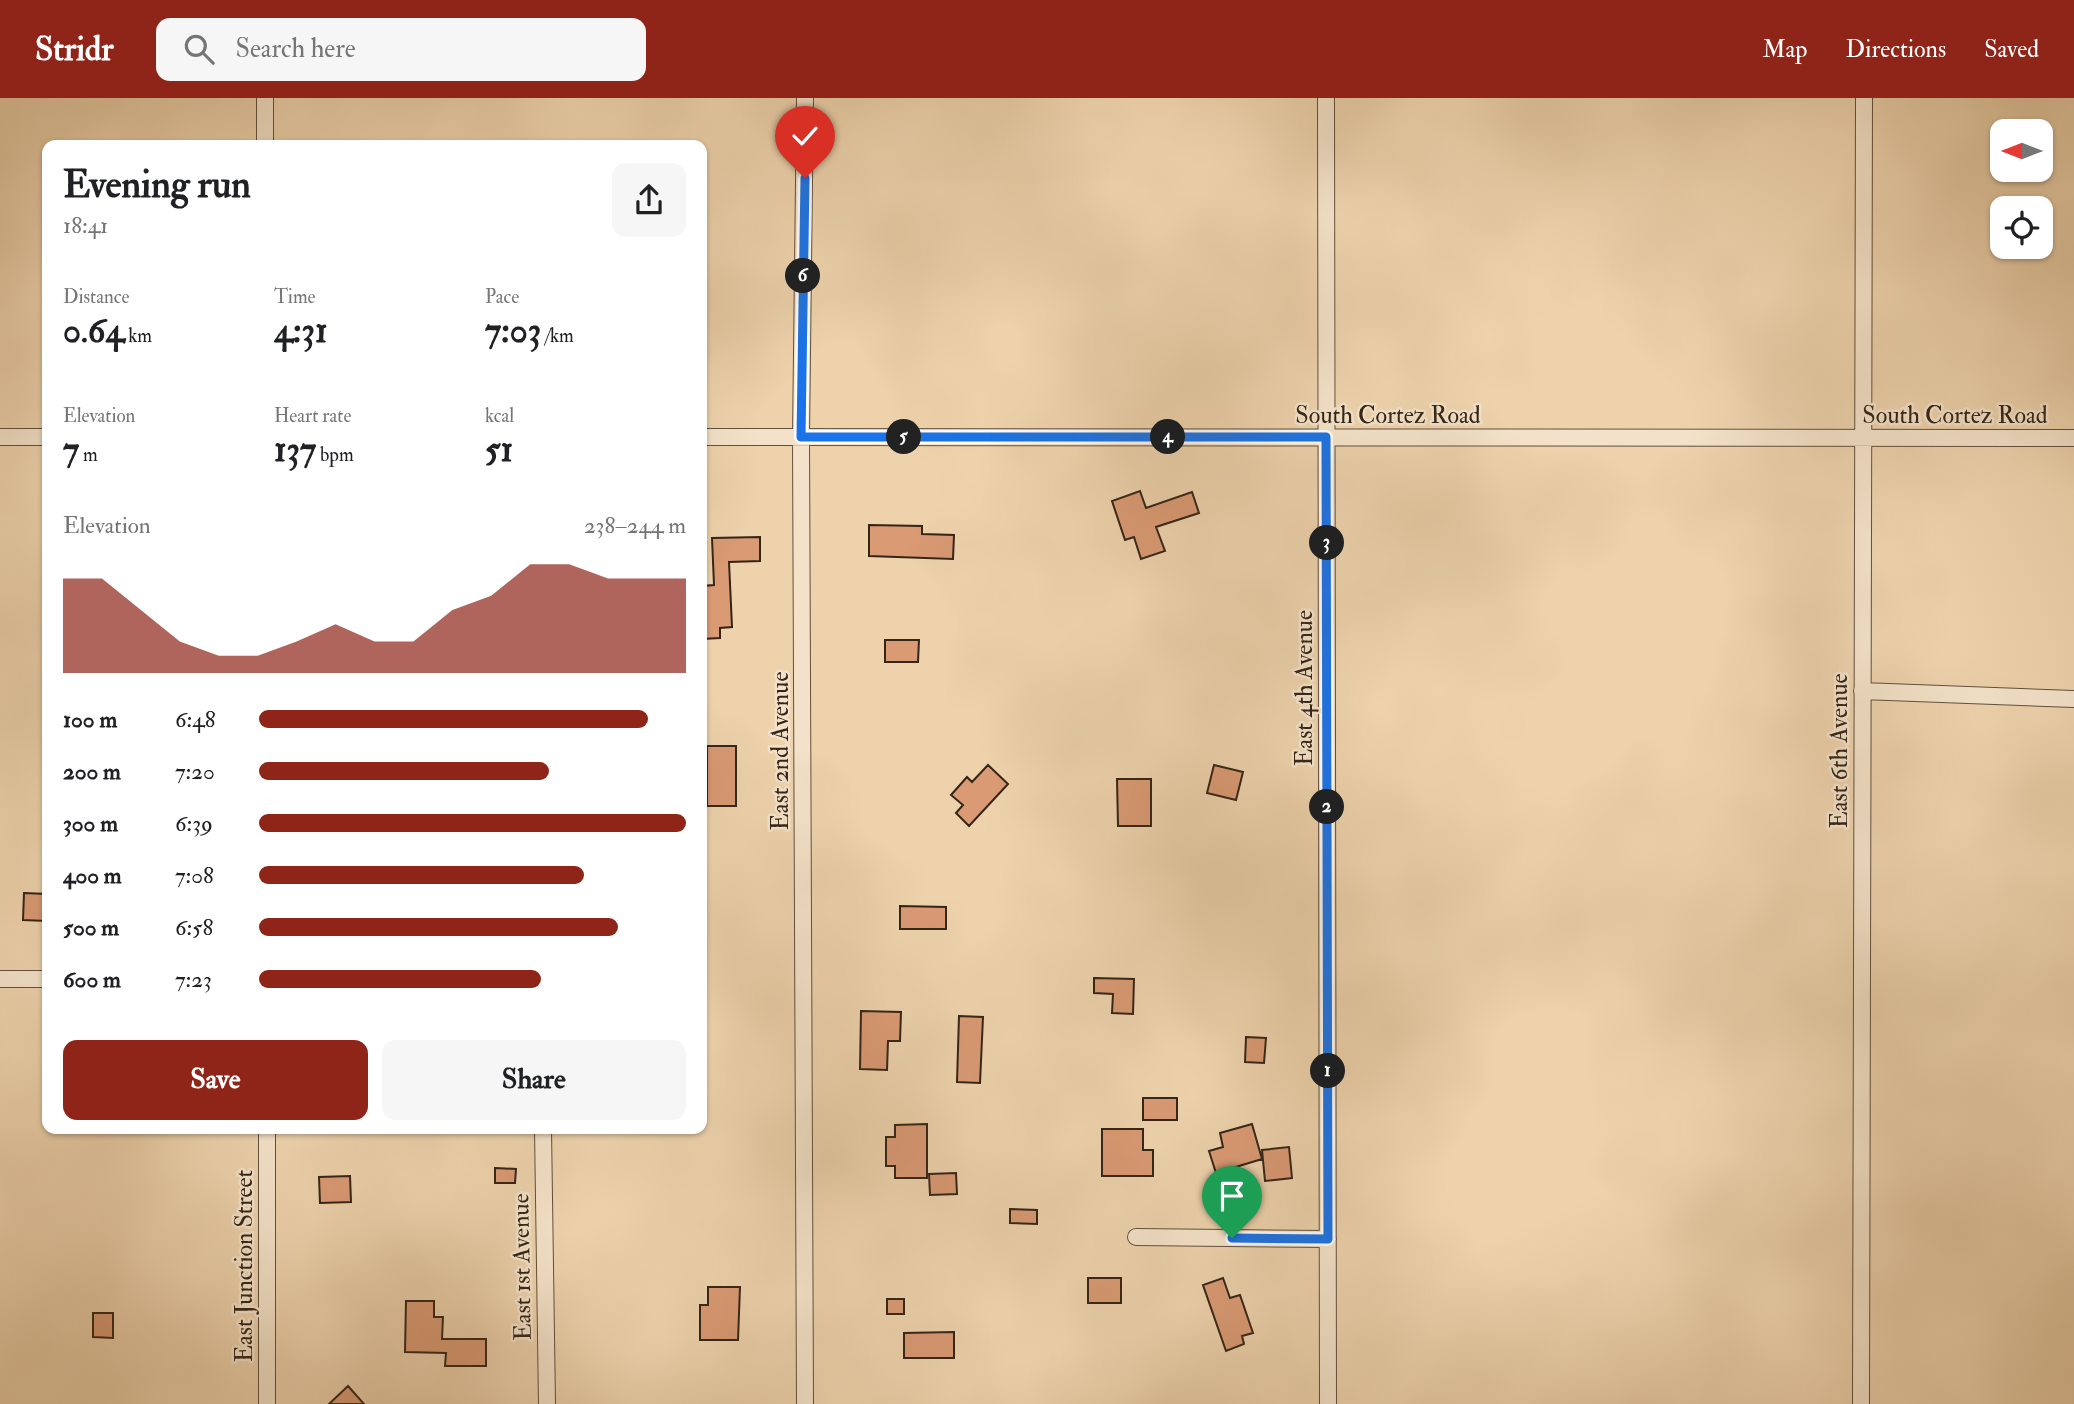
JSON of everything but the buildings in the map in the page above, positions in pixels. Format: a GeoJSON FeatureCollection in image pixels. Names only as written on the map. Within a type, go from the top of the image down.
{"type":"FeatureCollection","features":[{"type":"Feature","properties":{"kind":"street"},"geometry":{"type":"LineString","coordinates":[[265,98],[265,140]]}},
{"type":"Feature","properties":{"kind":"street","name":"East 2nd Avenue"},"geometry":{"type":"LineString","coordinates":[[805,98],[801,437],[805,1404]]}},
{"type":"Feature","properties":{"kind":"street","name":"East 4th Avenue"},"geometry":{"type":"LineString","coordinates":[[1326,98],[1328,1404]]}},
{"type":"Feature","properties":{"kind":"street","name":"East 6th Avenue"},"geometry":{"type":"LineString","coordinates":[[1861,1404],[1864,98]]}},
{"type":"Feature","properties":{"kind":"street","name":"South Cortez Road"},"geometry":{"type":"LineString","coordinates":[[707,437],[2074,438]]}},
{"type":"Feature","properties":{"kind":"street"},"geometry":{"type":"LineString","coordinates":[[0,438],[42,438]]}},
{"type":"Feature","properties":{"kind":"street"},"geometry":{"type":"LineString","coordinates":[[1862,691],[2074,699]]}},
{"type":"Feature","properties":{"kind":"street"},"geometry":{"type":"LineString","coordinates":[[0,979],[42,979]]}},
{"type":"Feature","properties":{"kind":"street","name":"East Junction Street"},"geometry":{"type":"LineString","coordinates":[[267,1134],[267,1404]]}},
{"type":"Feature","properties":{"kind":"street","name":"East 1st Avenue"},"geometry":{"type":"LineString","coordinates":[[543,1134],[547,1404]]}},
{"type":"Feature","properties":{"kind":"street"},"geometry":{"type":"LineString","coordinates":[[1136,1237],[1328,1239]]}},
{"type":"Feature","properties":{"kind":"route"},"geometry":{"type":"LineString","coordinates":[[805,178],[801,437],[1326,437],[1328,1239],[1232,1238]]}}]}
